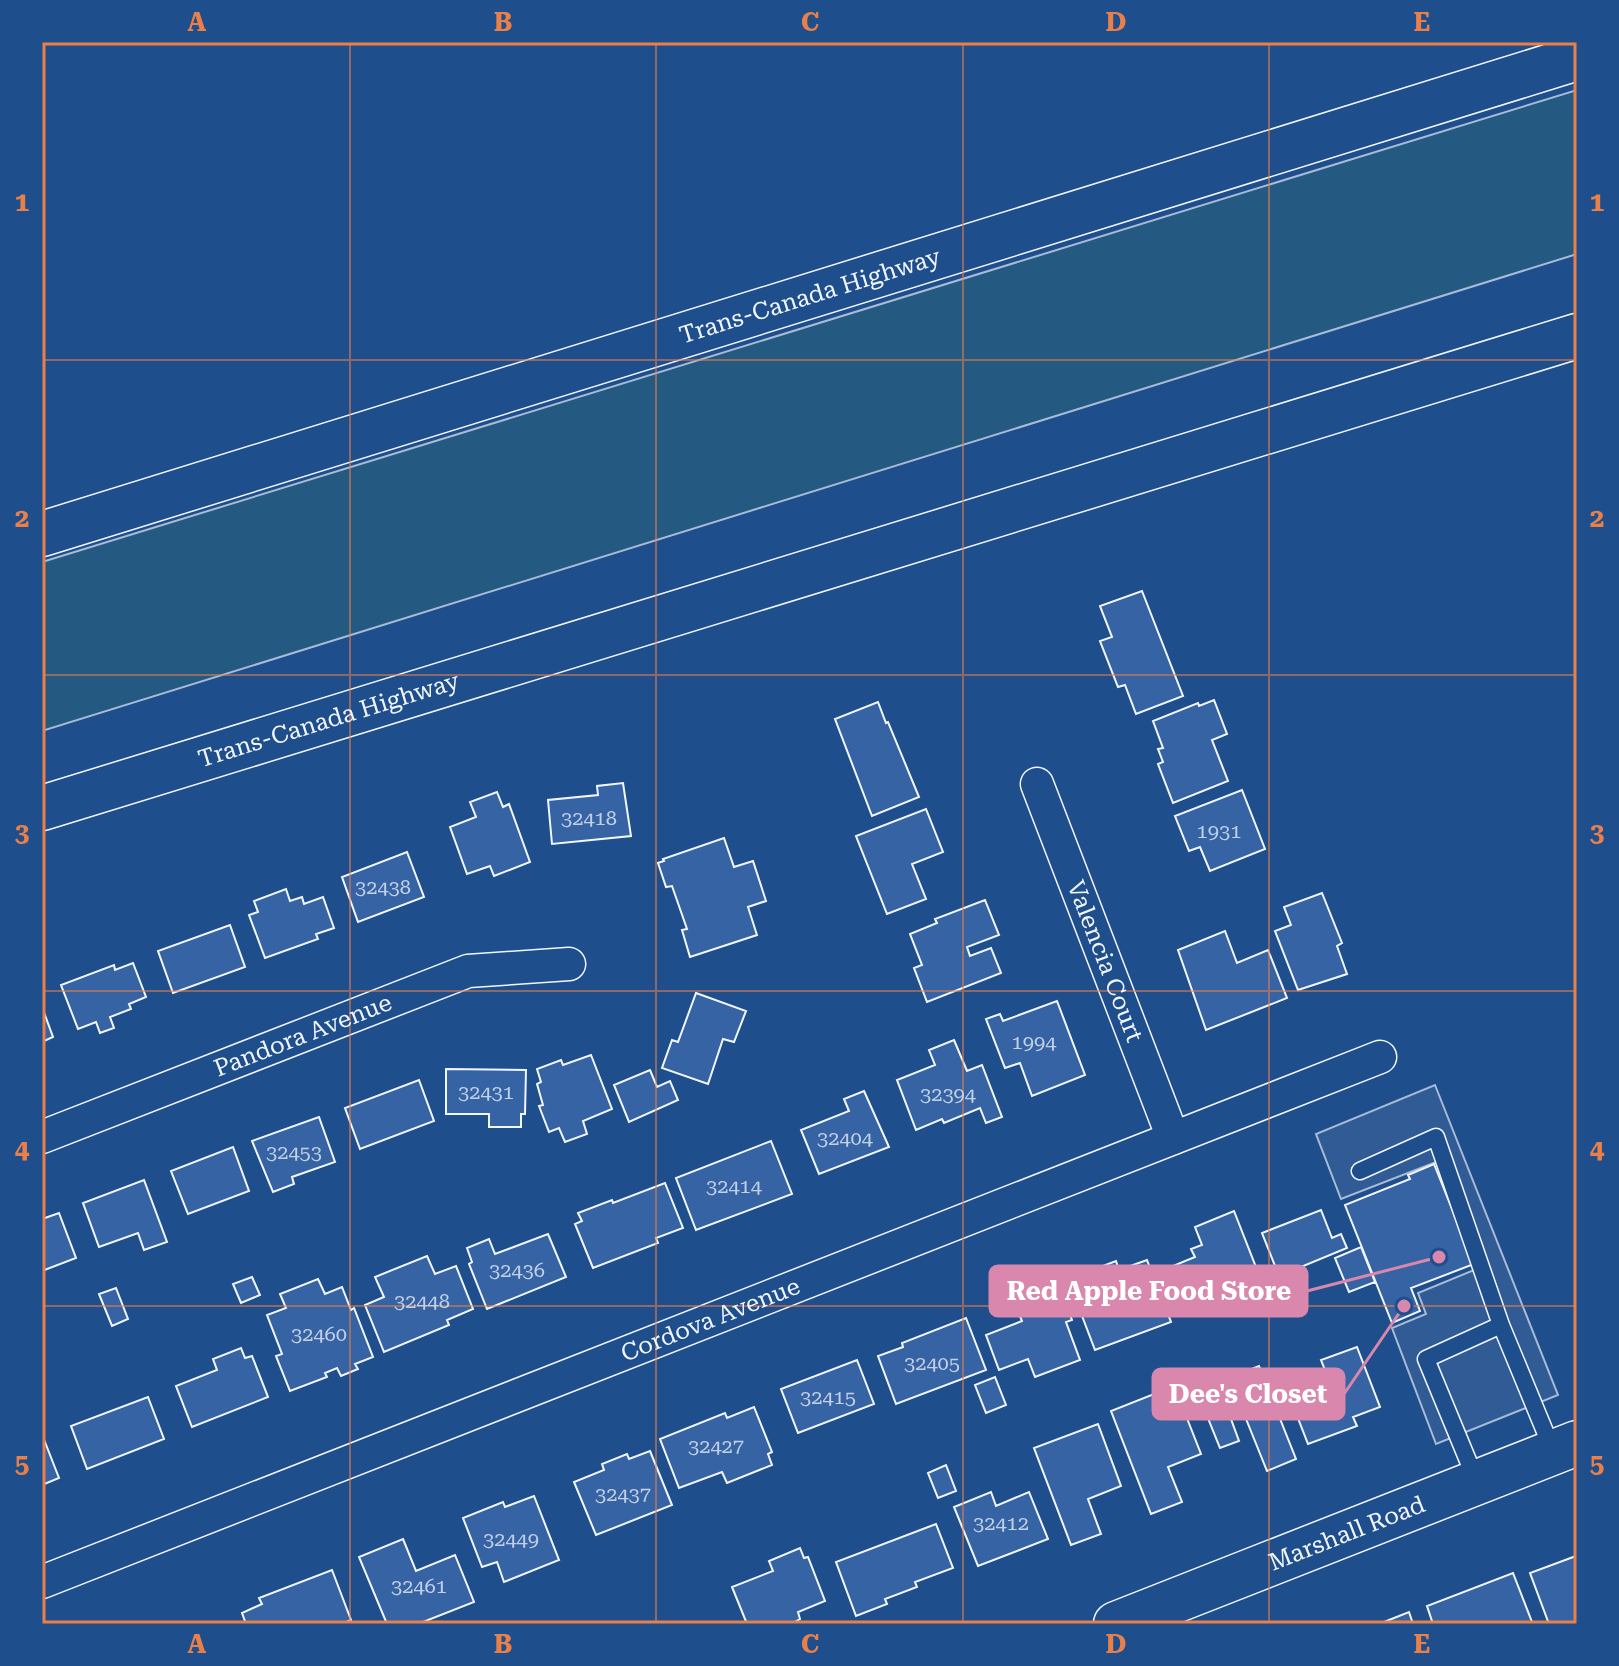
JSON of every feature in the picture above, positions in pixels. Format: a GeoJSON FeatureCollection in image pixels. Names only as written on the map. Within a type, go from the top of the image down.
{"type":"FeatureCollection","features":[{"type":"Feature","properties":{"kind":"main road","name":"Trans-Canada Highway"},"geometry":{"type":"LineString","coordinates":[[42,534],[1577,58]]}},
{"type":"Feature","properties":{"kind":"main road","name":"Trans-Canada Highway"},"geometry":{"type":"LineString","coordinates":[[42,808],[1577,336]]}},
{"type":"Feature","properties":{"kind":"main road","name":"Marshall Road"},"geometry":{"type":"LineString","coordinates":[[1116,1624],[1565,1448]]}},
{"type":"Feature","properties":{"kind":"street","name":"Valencia Court"},"geometry":{"type":"LineString","coordinates":[[1037,784],[1173,1138]]}},
{"type":"Feature","properties":{"kind":"street","name":"Pandora Avenue"},"geometry":{"type":"LineString","coordinates":[[42,1137],[468,971],[569,964]]}},
{"type":"Feature","properties":{"kind":"street","name":"Cordova Avenue"},"geometry":{"type":"LineString","coordinates":[[42,1582],[1380,1057]]}},
{"type":"Feature","properties":{"kind":"lane"},"geometry":{"type":"LineString","coordinates":[[1360,1171],[1436,1137],[1501,1325],[1565,1448]]}},
{"type":"Feature","properties":{"kind":"lane"},"geometry":{"type":"LineString","coordinates":[[1477,1482],[1426,1359],[1501,1325]]}},
{"type":"Feature","properties":{"kind":"shaded area"},"geometry":{"type":"Polygon","coordinates":[[[1577,90],[1577,254],[42,731],[42,562],[1577,90]]]}},
{"type":"Feature","properties":{"kind":"shaded area"},"geometry":{"type":"Polygon","coordinates":[[[1435,1085],[1558,1395],[1436,1444],[1392,1328],[1426,1314],[1418,1293],[1479,1268],[1436,1162],[1341,1199],[1316,1134],[1435,1085]]]}},
{"type":"Feature","properties":{"kind":"building"},"geometry":{"type":"Polygon","coordinates":[[[1142,591],[1183,696],[1136,714],[1125,685],[1118,687],[1100,641],[1112,637],[1100,606],[1142,591]]]}},
{"type":"Feature","properties":{"kind":"building"},"geometry":{"type":"Polygon","coordinates":[[[1214,700],[1227,734],[1212,740],[1228,781],[1173,803],[1158,764],[1163,762],[1158,749],[1163,748],[1153,721],[1214,700]]]}},
{"type":"Feature","properties":{"kind":"building"},"geometry":{"type":"Polygon","coordinates":[[[878,702],[919,797],[872,816],[835,719],[878,702]]]}},
{"type":"Feature","properties":{"kind":"building"},"geometry":{"type":"Polygon","coordinates":[[[623,783],[631,836],[552,844],[548,800],[598,795],[597,786],[623,783]]]}},
{"type":"Feature","properties":{"kind":"building"},"geometry":{"type":"Polygon","coordinates":[[[1242,790],[1265,849],[1210,871],[1200,847],[1189,851],[1175,816],[1242,790]]]}},
{"type":"Feature","properties":{"kind":"building"},"geometry":{"type":"Polygon","coordinates":[[[497,792],[503,807],[509,804],[530,862],[494,876],[490,866],[467,874],[450,827],[476,817],[470,802],[497,792]]]}},
{"type":"Feature","properties":{"kind":"building"},"geometry":{"type":"Polygon","coordinates":[[[926,809],[943,852],[912,864],[926,899],[887,914],[856,836],[926,809]]]}},
{"type":"Feature","properties":{"kind":"building"},"geometry":{"type":"Polygon","coordinates":[[[724,838],[734,867],[753,861],[766,901],[748,907],[757,935],[690,957],[682,930],[687,929],[672,886],[666,887],[658,863],[724,838]]]}},
{"type":"Feature","properties":{"kind":"building"},"geometry":{"type":"Polygon","coordinates":[[[407,852],[424,897],[358,922],[342,877],[407,852]]]}},
{"type":"Feature","properties":{"kind":"building"},"geometry":{"type":"Polygon","coordinates":[[[286,889],[290,901],[302,897],[304,904],[323,897],[334,928],[316,934],[318,939],[265,958],[249,915],[258,912],[254,901],[286,889]]]}},
{"type":"Feature","properties":{"kind":"building"},"geometry":{"type":"Polygon","coordinates":[[[1322,893],[1342,943],[1337,946],[1347,974],[1298,990],[1275,931],[1291,925],[1284,907],[1322,893]]]}},
{"type":"Feature","properties":{"kind":"building"},"geometry":{"type":"Polygon","coordinates":[[[985,900],[999,935],[967,947],[970,956],[991,948],[1001,973],[927,1002],[914,968],[922,965],[910,934],[937,923],[935,919],[985,900]]]}},
{"type":"Feature","properties":{"kind":"building"},"geometry":{"type":"Polygon","coordinates":[[[230,925],[245,967],[173,993],[158,951],[230,925]]]}},
{"type":"Feature","properties":{"kind":"building"},"geometry":{"type":"Polygon","coordinates":[[[1225,931],[1237,963],[1268,950],[1287,998],[1206,1030],[1178,950],[1225,931]]]}},
{"type":"Feature","properties":{"kind":"building"},"geometry":{"type":"Polygon","coordinates":[[[133,963],[146,997],[129,1004],[131,1009],[110,1017],[114,1028],[100,1033],[96,1022],[78,1029],[61,985],[114,965],[115,970],[133,963]]]}},
{"type":"Feature","properties":{"kind":"building"},"geometry":{"type":"Polygon","coordinates":[[[696,993],[746,1011],[734,1042],[723,1039],[708,1084],[662,1068],[672,1040],[678,1042],[696,993]]]}},
{"type":"Feature","properties":{"kind":"building"},"geometry":{"type":"Polygon","coordinates":[[[1057,1001],[1085,1075],[1032,1096],[1020,1063],[1005,1068],[986,1019],[1000,1014],[1003,1021],[1057,1001]]]}},
{"type":"Feature","properties":{"kind":"building"},"geometry":{"type":"Polygon","coordinates":[[[42,1007],[53,1037],[42,1042],[42,1007]]]}},
{"type":"Feature","properties":{"kind":"building"},"geometry":{"type":"Polygon","coordinates":[[[954,1040],[967,1071],[982,1065],[1002,1117],[986,1123],[980,1108],[944,1123],[942,1119],[916,1130],[897,1080],[935,1065],[929,1050],[954,1040]]]}},
{"type":"Feature","properties":{"kind":"building"},"geometry":{"type":"Polygon","coordinates":[[[591,1055],[612,1109],[583,1121],[587,1134],[565,1142],[559,1128],[549,1132],[539,1106],[543,1105],[537,1084],[541,1082],[537,1069],[561,1060],[563,1065],[591,1055]]]}},
{"type":"Feature","properties":{"kind":"building"},"geometry":{"type":"Polygon","coordinates":[[[446,1069],[526,1070],[525,1114],[521,1114],[521,1127],[489,1127],[489,1114],[446,1114],[446,1069]]]}},
{"type":"Feature","properties":{"kind":"building"},"geometry":{"type":"Polygon","coordinates":[[[650,1070],[657,1087],[670,1081],[678,1100],[629,1122],[614,1085],[650,1070]]]}},
{"type":"Feature","properties":{"kind":"building"},"geometry":{"type":"Polygon","coordinates":[[[419,1080],[434,1121],[360,1149],[345,1108],[419,1080]]]}},
{"type":"Feature","properties":{"kind":"building"},"geometry":{"type":"Polygon","coordinates":[[[864,1091],[889,1147],[819,1174],[801,1130],[849,1111],[844,1099],[864,1091]]]}},
{"type":"Feature","properties":{"kind":"building"},"geometry":{"type":"Polygon","coordinates":[[[319,1117],[335,1162],[292,1177],[294,1184],[273,1192],[252,1141],[319,1117]]]}},
{"type":"Feature","properties":{"kind":"building"},"geometry":{"type":"Polygon","coordinates":[[[771,1141],[792,1194],[696,1230],[676,1178],[771,1141]]]}},
{"type":"Feature","properties":{"kind":"building"},"geometry":{"type":"Polygon","coordinates":[[[233,1147],[249,1191],[188,1214],[171,1171],[233,1147]]]}},
{"type":"Feature","properties":{"kind":"building"},"geometry":{"type":"Polygon","coordinates":[[[1434,1164],[1474,1264],[1411,1288],[1420,1311],[1392,1323],[1345,1205],[1410,1179],[1408,1175],[1434,1164]]]}},
{"type":"Feature","properties":{"kind":"building"},"geometry":{"type":"Polygon","coordinates":[[[144,1180],[167,1242],[144,1250],[138,1233],[99,1247],[83,1203],[144,1180]]]}},
{"type":"Feature","properties":{"kind":"building"},"geometry":{"type":"Polygon","coordinates":[[[665,1183],[683,1228],[656,1238],[658,1243],[593,1268],[575,1224],[582,1221],[578,1213],[665,1183]]]}},
{"type":"Feature","properties":{"kind":"building"},"geometry":{"type":"Polygon","coordinates":[[[1321,1210],[1332,1238],[1341,1234],[1347,1248],[1279,1276],[1262,1233],[1321,1210]]]}},
{"type":"Feature","properties":{"kind":"building"},"geometry":{"type":"Polygon","coordinates":[[[1234,1211],[1263,1285],[1186,1314],[1168,1268],[1195,1257],[1191,1249],[1202,1245],[1195,1227],[1234,1211]]]}},
{"type":"Feature","properties":{"kind":"building"},"geometry":{"type":"Polygon","coordinates":[[[59,1213],[76,1258],[42,1271],[42,1219],[59,1213]]]}},
{"type":"Feature","properties":{"kind":"building"},"geometry":{"type":"Polygon","coordinates":[[[548,1234],[566,1277],[487,1309],[469,1264],[472,1262],[467,1248],[489,1239],[495,1254],[548,1234]]]}},
{"type":"Feature","properties":{"kind":"building"},"geometry":{"type":"Polygon","coordinates":[[[1361,1247],[1375,1282],[1349,1292],[1335,1258],[1361,1247]]]}},
{"type":"Feature","properties":{"kind":"building"},"geometry":{"type":"Polygon","coordinates":[[[427,1256],[435,1274],[456,1266],[473,1309],[447,1320],[449,1325],[384,1352],[365,1305],[384,1297],[375,1277],[427,1256]]]}},
{"type":"Feature","properties":{"kind":"building"},"geometry":{"type":"Polygon","coordinates":[[[1147,1260],[1171,1322],[1095,1350],[1068,1279],[1116,1261],[1119,1270],[1147,1260]]]}},
{"type":"Feature","properties":{"kind":"building"},"geometry":{"type":"Polygon","coordinates":[[[252,1277],[260,1295],[241,1303],[233,1284],[252,1277]]]}},
{"type":"Feature","properties":{"kind":"building"},"geometry":{"type":"Polygon","coordinates":[[[318,1279],[325,1294],[342,1287],[351,1310],[354,1308],[373,1357],[355,1364],[358,1369],[341,1376],[337,1368],[325,1373],[327,1377],[290,1391],[276,1356],[282,1354],[267,1315],[286,1308],[280,1294],[318,1279]]]}},
{"type":"Feature","properties":{"kind":"building"},"geometry":{"type":"Polygon","coordinates":[[[1057,1282],[1072,1320],[1066,1322],[1080,1360],[1035,1377],[1028,1359],[999,1370],[986,1335],[1022,1321],[1013,1299],[1057,1282]]]}},
{"type":"Feature","properties":{"kind":"building"},"geometry":{"type":"Polygon","coordinates":[[[116,1288],[128,1319],[112,1326],[99,1294],[116,1288]]]}},
{"type":"Feature","properties":{"kind":"building"},"geometry":{"type":"Polygon","coordinates":[[[966,1318],[986,1370],[896,1404],[878,1356],[903,1347],[902,1343],[966,1318]]]}},
{"type":"Feature","properties":{"kind":"building"},"geometry":{"type":"Polygon","coordinates":[[[1357,1347],[1380,1407],[1353,1417],[1357,1426],[1308,1444],[1287,1390],[1327,1375],[1321,1360],[1357,1347]]]}},
{"type":"Feature","properties":{"kind":"building"},"geometry":{"type":"Polygon","coordinates":[[[241,1348],[245,1358],[252,1356],[268,1397],[192,1427],[176,1386],[217,1370],[213,1359],[241,1348]]]}},
{"type":"Feature","properties":{"kind":"building"},"geometry":{"type":"Polygon","coordinates":[[[857,1360],[874,1404],[798,1433],[781,1389],[857,1360]]]}},
{"type":"Feature","properties":{"kind":"building"},"geometry":{"type":"Polygon","coordinates":[[[1259,1366],[1296,1459],[1267,1471],[1244,1414],[1231,1419],[1239,1441],[1220,1448],[1197,1391],[1259,1366]]]}},
{"type":"Feature","properties":{"kind":"building"},"geometry":{"type":"Polygon","coordinates":[[[995,1377],[1006,1405],[986,1413],[975,1385],[995,1377]]]}},
{"type":"Feature","properties":{"kind":"building"},"geometry":{"type":"Polygon","coordinates":[[[1154,1394],[1159,1407],[1179,1398],[1201,1454],[1168,1467],[1182,1502],[1151,1514],[1111,1411],[1154,1394]]]}},
{"type":"Feature","properties":{"kind":"building"},"geometry":{"type":"Polygon","coordinates":[[[148,1397],[164,1439],[87,1469],[71,1426],[148,1397]]]}},
{"type":"Feature","properties":{"kind":"building"},"geometry":{"type":"Polygon","coordinates":[[[754,1407],[772,1452],[768,1454],[772,1465],[727,1483],[722,1472],[679,1488],[660,1439],[725,1413],[727,1418],[754,1407]]]}},
{"type":"Feature","properties":{"kind":"building"},"geometry":{"type":"Polygon","coordinates":[[[1098,1424],[1121,1486],[1088,1499],[1101,1534],[1071,1545],[1034,1448],[1098,1424]]]}},
{"type":"Feature","properties":{"kind":"building"},"geometry":{"type":"Polygon","coordinates":[[[42,1438],[59,1478],[42,1485],[42,1438]]]}},
{"type":"Feature","properties":{"kind":"building"},"geometry":{"type":"Polygon","coordinates":[[[650,1451],[672,1505],[596,1535],[574,1482],[604,1470],[602,1464],[627,1454],[629,1459],[650,1451]]]}},
{"type":"Feature","properties":{"kind":"building"},"geometry":{"type":"Polygon","coordinates":[[[946,1465],[956,1491],[938,1498],[928,1473],[946,1465]]]}},
{"type":"Feature","properties":{"kind":"building"},"geometry":{"type":"Polygon","coordinates":[[[991,1492],[996,1506],[1029,1492],[1048,1539],[978,1566],[954,1507],[991,1492]]]}},
{"type":"Feature","properties":{"kind":"building"},"geometry":{"type":"Polygon","coordinates":[[[534,1496],[559,1560],[504,1582],[497,1562],[482,1567],[463,1518],[503,1502],[505,1507],[534,1496]]]}},
{"type":"Feature","properties":{"kind":"building"},"geometry":{"type":"Polygon","coordinates":[[[936,1524],[953,1568],[915,1582],[917,1587],[885,1599],[887,1604],[856,1616],[836,1562],[936,1524]]]}},
{"type":"Feature","properties":{"kind":"building"},"geometry":{"type":"Polygon","coordinates":[[[403,1539],[416,1571],[455,1555],[474,1602],[418,1624],[387,1624],[359,1557],[403,1539]]]}},
{"type":"Feature","properties":{"kind":"building"},"geometry":{"type":"Polygon","coordinates":[[[800,1548],[804,1558],[808,1557],[825,1601],[798,1612],[800,1619],[791,1624],[747,1624],[732,1587],[773,1571],[769,1561],[800,1548]]]}},
{"type":"Feature","properties":{"kind":"building"},"geometry":{"type":"Polygon","coordinates":[[[1576,1556],[1577,1624],[1549,1624],[1530,1573],[1576,1556]]]}},
{"type":"Feature","properties":{"kind":"building"},"geometry":{"type":"Polygon","coordinates":[[[332,1570],[351,1620],[342,1624],[246,1624],[242,1613],[262,1604],[259,1598],[332,1570]]]}},
{"type":"Feature","properties":{"kind":"building"},"geometry":{"type":"Polygon","coordinates":[[[1513,1573],[1532,1622],[1433,1624],[1427,1606],[1513,1573]]]}},
{"type":"Feature","properties":{"kind":"building"},"geometry":{"type":"Polygon","coordinates":[[[1409,1612],[1413,1624],[1379,1624],[1409,1612]]]}},
{"type":"Feature","properties":{"kind":"place","name":"Red Apple Food Store"},"geometry":{"type":"Point","coordinates":[1439,1257]}},
{"type":"Feature","properties":{"kind":"place","name":"Dee's Closet"},"geometry":{"type":"Point","coordinates":[1404,1306]}}]}
